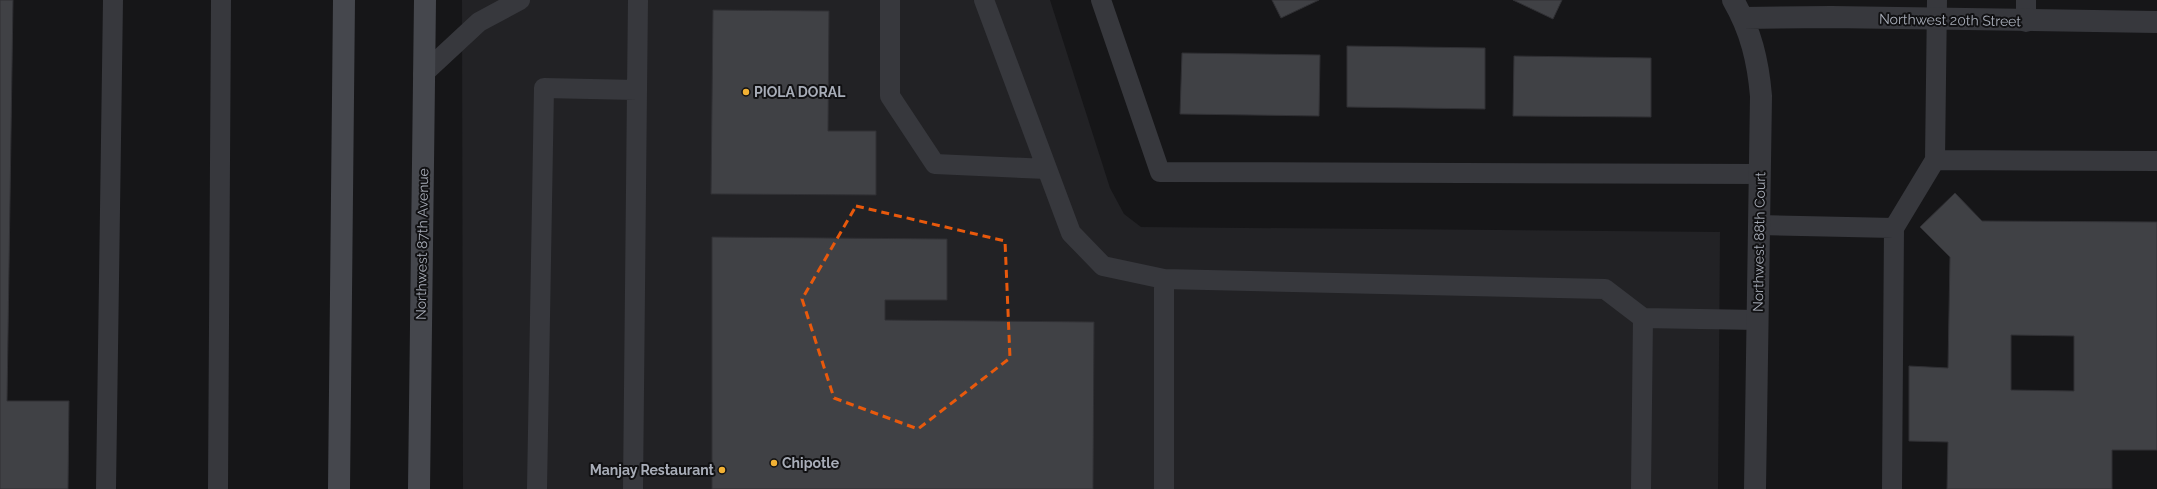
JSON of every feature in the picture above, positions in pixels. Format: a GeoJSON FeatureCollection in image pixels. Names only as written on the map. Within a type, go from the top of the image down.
{"type":"FeatureCollection","features":[{"type":"Feature","properties":{"kind":"main road"},"geometry":{"type":"LineString","coordinates":[[339,489],[344,0]]}},
{"type":"Feature","properties":{"kind":"main road","name":"Northwest 87th Avenue"},"geometry":{"type":"LineString","coordinates":[[419,489],[425,0]]}},
{"type":"Feature","properties":{"kind":"street","name":"Northwest 88th Court"},"geometry":{"type":"LineString","coordinates":[[1738,9],[1751,36],[1759,67],[1761,96],[1755,489]]}},
{"type":"Feature","properties":{"kind":"street","name":"Northwest 20th Street"},"geometry":{"type":"LineString","coordinates":[[1738,9],[1831,17],[1937,10],[2026,22],[2157,22]]}},
{"type":"Feature","properties":{"kind":"lane"},"geometry":{"type":"LineString","coordinates":[[106,489],[114,0]]}},
{"type":"Feature","properties":{"kind":"lane"},"geometry":{"type":"LineString","coordinates":[[218,489],[221,0]]}},
{"type":"Feature","properties":{"kind":"lane"},"geometry":{"type":"LineString","coordinates":[[423,74],[479,22],[520,0]]}},
{"type":"Feature","properties":{"kind":"lane"},"geometry":{"type":"LineString","coordinates":[[633,489],[638,0]]}},
{"type":"Feature","properties":{"kind":"lane"},"geometry":{"type":"LineString","coordinates":[[890,0],[890,96],[935,164],[1047,169]]}},
{"type":"Feature","properties":{"kind":"lane"},"geometry":{"type":"LineString","coordinates":[[984,0],[1071,232],[1103,266],[1164,279],[1605,289],[1644,318],[1758,320]]}},
{"type":"Feature","properties":{"kind":"lane"},"geometry":{"type":"LineString","coordinates":[[1101,0],[1160,172],[1760,174]]}},
{"type":"Feature","properties":{"kind":"lane"},"geometry":{"type":"LineString","coordinates":[[2026,0],[2026,22]]}},
{"type":"Feature","properties":{"kind":"lane"},"geometry":{"type":"LineString","coordinates":[[1892,489],[1894,228],[1935,160],[1937,10]]}},
{"type":"Feature","properties":{"kind":"lane"},"geometry":{"type":"LineString","coordinates":[[537,489],[544,88],[637,90]]}},
{"type":"Feature","properties":{"kind":"lane"},"geometry":{"type":"LineString","coordinates":[[1935,160],[2157,161]]}},
{"type":"Feature","properties":{"kind":"lane"},"geometry":{"type":"LineString","coordinates":[[1759,225],[1894,228]]}},
{"type":"Feature","properties":{"kind":"lane"},"geometry":{"type":"LineString","coordinates":[[1164,279],[1164,489]]}},
{"type":"Feature","properties":{"kind":"lane"},"geometry":{"type":"LineString","coordinates":[[1641,489],[1644,318]]}},
{"type":"Feature","properties":{"kind":"highlighted area"},"geometry":{"type":"Polygon","coordinates":[[[856,206],[1005,241],[1010,358],[918,429],[834,398],[802,299],[856,206]]]}},
{"type":"Feature","properties":{"kind":"shaded area"},"geometry":{"type":"Polygon","coordinates":[[[462,0],[1050,0],[1110,188],[1124,214],[1141,227],[1720,232],[1718,489],[463,489],[462,0]]]}},
{"type":"Feature","properties":{"kind":"building"},"geometry":{"type":"Polygon","coordinates":[[[0,0],[13,0],[7,401],[69,401],[68,489],[0,489],[0,0]]]}},
{"type":"Feature","properties":{"kind":"building"},"geometry":{"type":"Polygon","coordinates":[[[1272,0],[1319,0],[1281,18],[1272,0]]]}},
{"type":"Feature","properties":{"kind":"building"},"geometry":{"type":"Polygon","coordinates":[[[1513,0],[1562,0],[1553,19],[1513,0]]]}},
{"type":"Feature","properties":{"kind":"building"},"geometry":{"type":"Polygon","coordinates":[[[713,10],[829,11],[828,131],[876,131],[876,195],[711,194],[713,10]]]}},
{"type":"Feature","properties":{"kind":"building"},"geometry":{"type":"Polygon","coordinates":[[[1347,46],[1485,48],[1485,109],[1347,107],[1347,46]]]}},
{"type":"Feature","properties":{"kind":"building"},"geometry":{"type":"Polygon","coordinates":[[[1182,53],[1320,55],[1319,116],[1180,114],[1182,53]]]}},
{"type":"Feature","properties":{"kind":"building"},"geometry":{"type":"Polygon","coordinates":[[[1514,56],[1651,58],[1651,117],[1513,116],[1514,56]]]}},
{"type":"Feature","properties":{"kind":"building"},"geometry":{"type":"Polygon","coordinates":[[[1955,193],[1982,221],[2157,222],[2157,450],[2112,450],[2112,489],[1947,489],[1948,442],[1909,441],[1909,366],[1948,368],[1950,257],[1920,227],[1955,193]],[[2011,335],[2011,390],[2074,391],[2074,336],[2011,335]]]}},
{"type":"Feature","properties":{"kind":"building"},"geometry":{"type":"Polygon","coordinates":[[[712,237],[947,239],[947,300],[885,300],[885,320],[1094,322],[1093,489],[712,489],[712,237]]]}},
{"type":"Feature","properties":{"kind":"place","name":"PIOLA DORAL"},"geometry":{"type":"Point","coordinates":[746,92]}},
{"type":"Feature","properties":{"kind":"place","name":"Chipotle"},"geometry":{"type":"Point","coordinates":[774,463]}},
{"type":"Feature","properties":{"kind":"place","name":"Manjay Restaurant"},"geometry":{"type":"Point","coordinates":[722,470]}}]}
